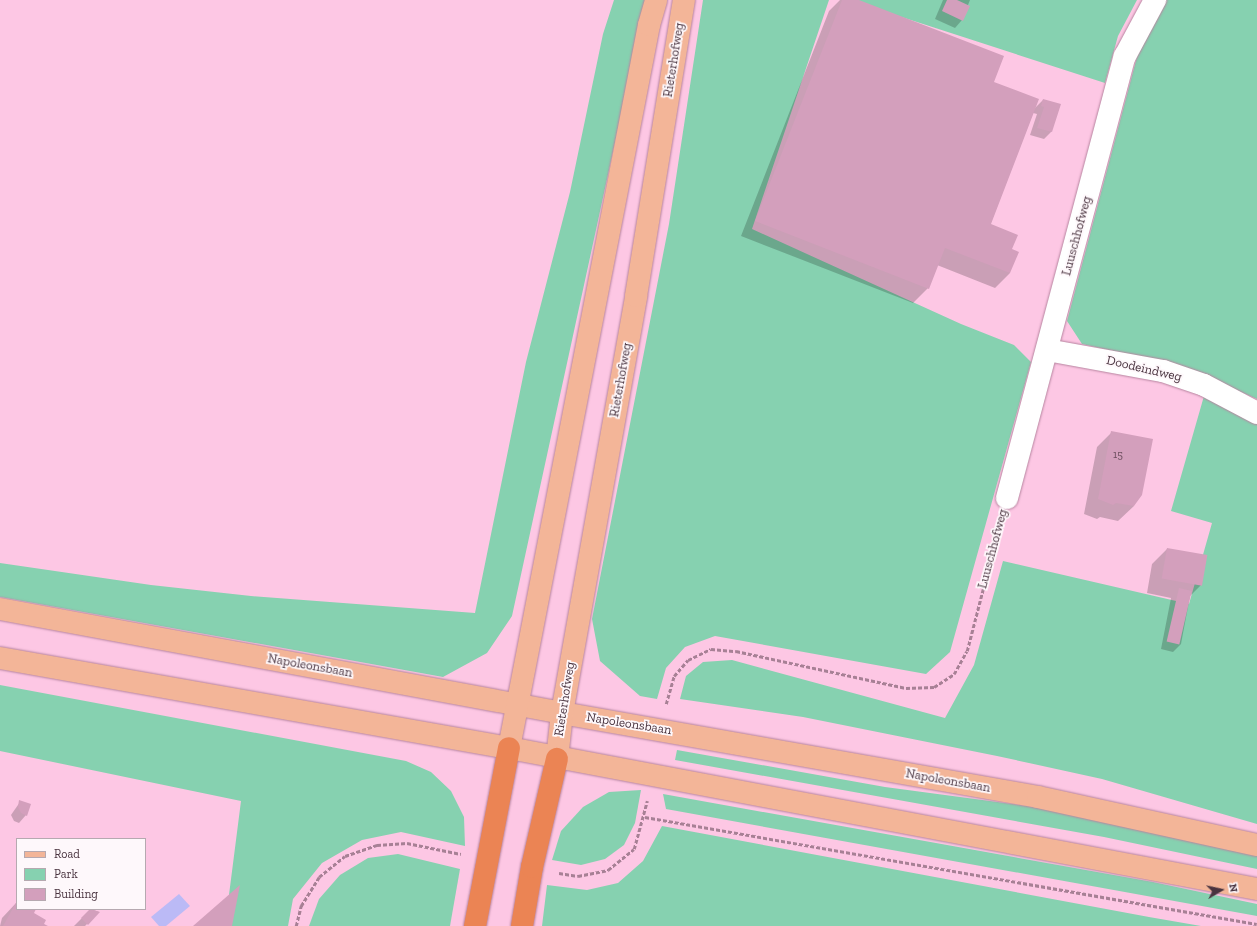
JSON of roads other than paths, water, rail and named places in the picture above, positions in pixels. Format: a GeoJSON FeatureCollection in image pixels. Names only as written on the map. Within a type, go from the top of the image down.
{"type":"FeatureCollection","features":[{"type":"Feature","properties":{"kind":"highway"},"geometry":{"type":"LineString","coordinates":[[475,926],[509,748]]}},
{"type":"Feature","properties":{"kind":"highway"},"geometry":{"type":"LineString","coordinates":[[522,926],[532,867],[557,759]]}},
{"type":"Feature","properties":{"kind":"main road"},"geometry":{"type":"LineString","coordinates":[[509,748],[519,704],[649,25],[656,0]]}},
{"type":"Feature","properties":{"kind":"main road","name":"Rieterhofweg"},"geometry":{"type":"LineString","coordinates":[[557,759],[562,713],[636,296],[684,0]]}},
{"type":"Feature","properties":{"kind":"main road","name":"Napoleonsbaan"},"geometry":{"type":"LineString","coordinates":[[0,609],[562,713],[661,729],[1038,797],[1257,845]]}},
{"type":"Feature","properties":{"kind":"main road"},"geometry":{"type":"LineString","coordinates":[[0,658],[509,748],[557,759],[1257,888]]}},
{"type":"Feature","properties":{"kind":"street","name":"Luuschhofweg"},"geometry":{"type":"LineString","coordinates":[[1007,498],[1125,56],[1155,0]]}},
{"type":"Feature","properties":{"kind":"street","name":"Doodeindweg"},"geometry":{"type":"LineString","coordinates":[[1047,350],[1164,371],[1204,385],[1257,413]]}},
{"type":"Feature","properties":{"kind":"water"},"geometry":{"type":"Polygon","coordinates":[[[179,894],[190,906],[166,926],[159,926],[151,917],[179,894]]]}}]}
